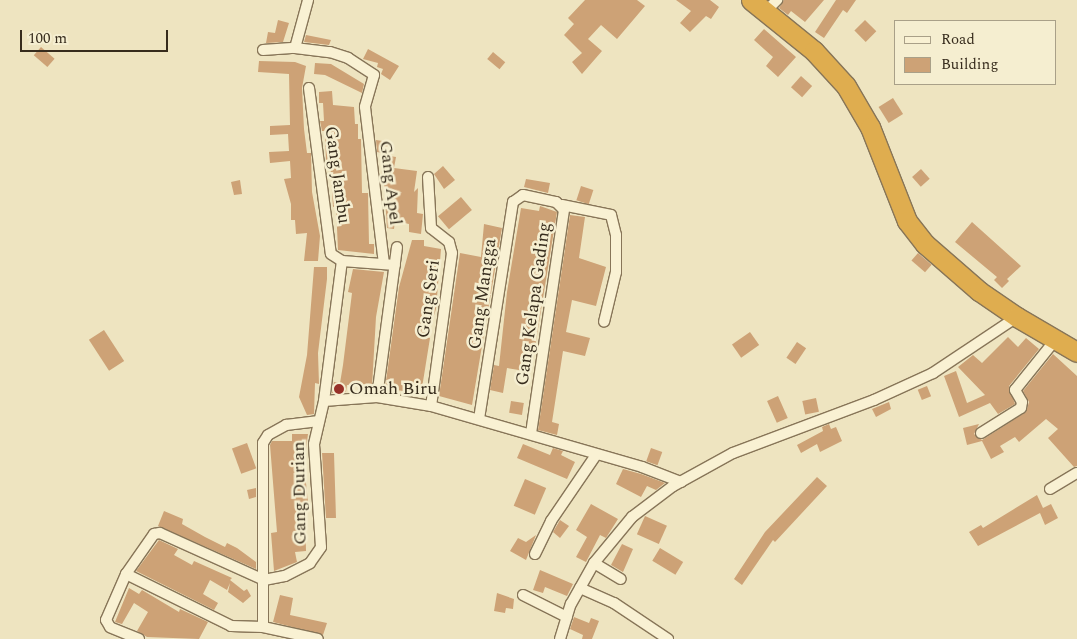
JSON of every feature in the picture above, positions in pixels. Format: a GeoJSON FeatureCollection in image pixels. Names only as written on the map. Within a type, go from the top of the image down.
{"type":"FeatureCollection","features":[{"type":"Feature","properties":{"kind":"highway"},"geometry":{"type":"LineString","coordinates":[[765,4],[814,51],[846,86],[870,127],[901,209],[917,234],[980,291],[1017,317],[1077,352]]}},
{"type":"Feature","properties":{"kind":"street"},"geometry":{"type":"LineString","coordinates":[[263,50],[295,48],[308,0]]}},
{"type":"Feature","properties":{"kind":"street","name":"Gang Apel"},"geometry":{"type":"LineString","coordinates":[[295,48],[339,54],[374,75],[364,106],[384,264]]}},
{"type":"Feature","properties":{"kind":"street","name":"Gang Jambu"},"geometry":{"type":"LineString","coordinates":[[309,88],[332,254],[342,261]]}},
{"type":"Feature","properties":{"kind":"street","name":"Gang Seri"},"geometry":{"type":"LineString","coordinates":[[428,177],[431,228],[449,242],[452,253],[430,406]]}},
{"type":"Feature","properties":{"kind":"street","name":"Gang Mangga"},"geometry":{"type":"LineString","coordinates":[[479,419],[513,202],[523,195],[538,198]]}},
{"type":"Feature","properties":{"kind":"street","name":"Gang Kelapa Gading"},"geometry":{"type":"LineString","coordinates":[[531,434],[564,210],[562,205],[538,198]]}},
{"type":"Feature","properties":{"kind":"street"},"geometry":{"type":"LineString","coordinates":[[562,205],[611,214],[616,235],[616,272],[604,322]]}},
{"type":"Feature","properties":{"kind":"street"},"geometry":{"type":"LineString","coordinates":[[377,397],[398,247]]}},
{"type":"Feature","properties":{"kind":"street"},"geometry":{"type":"LineString","coordinates":[[342,261],[395,265]]}},
{"type":"Feature","properties":{"kind":"street","name":"Gang Durian"},"geometry":{"type":"LineString","coordinates":[[264,580],[284,576],[310,563],[321,547],[313,460],[317,421],[324,401],[342,261]]}},
{"type":"Feature","properties":{"kind":"street"},"geometry":{"type":"LineString","coordinates":[[560,639],[567,617],[594,562],[632,517],[681,482],[734,453],[874,400],[933,373],[1017,317]]}},
{"type":"Feature","properties":{"kind":"street"},"geometry":{"type":"LineString","coordinates":[[981,433],[1020,408],[1022,402],[1015,390],[1056,339]]}},
{"type":"Feature","properties":{"kind":"street"},"geometry":{"type":"LineString","coordinates":[[324,401],[377,397],[430,406],[531,434],[681,482]]}},
{"type":"Feature","properties":{"kind":"street"},"geometry":{"type":"LineString","coordinates":[[263,627],[263,443],[268,435],[286,425],[317,421]]}},
{"type":"Feature","properties":{"kind":"street"},"geometry":{"type":"LineString","coordinates":[[535,554],[551,521],[596,454]]}},
{"type":"Feature","properties":{"kind":"street"},"geometry":{"type":"LineString","coordinates":[[1050,489],[1077,474]]}},
{"type":"Feature","properties":{"kind":"street"},"geometry":{"type":"LineString","coordinates":[[140,639],[110,627],[106,620],[126,574],[151,536],[158,533],[264,580]]}},
{"type":"Feature","properties":{"kind":"street"},"geometry":{"type":"LineString","coordinates":[[594,562],[621,579]]}},
{"type":"Feature","properties":{"kind":"street"},"geometry":{"type":"LineString","coordinates":[[126,574],[231,626],[263,627],[318,639]]}},
{"type":"Feature","properties":{"kind":"street"},"geometry":{"type":"LineString","coordinates":[[580,588],[614,603],[668,639]]}},
{"type":"Feature","properties":{"kind":"street"},"geometry":{"type":"LineString","coordinates":[[523,595],[567,617]]}},
{"type":"Feature","properties":{"kind":"building"},"geometry":{"type":"Polygon","coordinates":[[[585,0],[637,0],[645,6],[617,39],[601,25],[588,39],[602,51],[582,74],[572,62],[582,53],[564,35],[574,24],[568,18],[585,0]]]}},
{"type":"Feature","properties":{"kind":"building"},"geometry":{"type":"Polygon","coordinates":[[[676,0],[710,0],[719,7],[711,19],[706,16],[690,32],[680,23],[691,11],[676,0]]]}},
{"type":"Feature","properties":{"kind":"building"},"geometry":{"type":"Polygon","coordinates":[[[784,0],[824,0],[805,22],[791,11],[788,15],[779,8],[784,0]]]}},
{"type":"Feature","properties":{"kind":"building"},"geometry":{"type":"Polygon","coordinates":[[[836,0],[856,0],[847,13],[843,10],[824,38],[815,32],[836,0]]]}},
{"type":"Feature","properties":{"kind":"building"},"geometry":{"type":"Polygon","coordinates":[[[278,20],[289,23],[283,42],[266,43],[268,32],[275,33],[278,20]]]}},
{"type":"Feature","properties":{"kind":"building"},"geometry":{"type":"Polygon","coordinates":[[[865,20],[876,31],[866,42],[854,31],[865,20]]]}},
{"type":"Feature","properties":{"kind":"building"},"geometry":{"type":"Polygon","coordinates":[[[764,29],[796,57],[778,77],[766,66],[773,57],[754,40],[764,29]]]}},
{"type":"Feature","properties":{"kind":"building"},"geometry":{"type":"Polygon","coordinates":[[[306,35],[331,40],[329,45],[304,42],[306,35]]]}},
{"type":"Feature","properties":{"kind":"building"},"geometry":{"type":"Polygon","coordinates":[[[41,47],[55,59],[47,67],[34,55],[41,47]]]}},
{"type":"Feature","properties":{"kind":"building"},"geometry":{"type":"Polygon","coordinates":[[[368,49],[399,66],[390,80],[381,74],[383,69],[377,67],[378,63],[363,59],[368,49]]]}},
{"type":"Feature","properties":{"kind":"building"},"geometry":{"type":"Polygon","coordinates":[[[493,52],[505,62],[499,69],[487,59],[493,52]]]}},
{"type":"Feature","properties":{"kind":"building"},"geometry":{"type":"Polygon","coordinates":[[[259,61],[295,62],[306,66],[302,88],[304,129],[307,153],[311,153],[312,192],[320,236],[318,261],[304,261],[307,233],[296,234],[295,220],[291,220],[291,204],[284,179],[291,178],[290,161],[270,163],[269,152],[289,151],[288,134],[270,135],[270,126],[290,125],[289,74],[258,72],[259,61]]]}},
{"type":"Feature","properties":{"kind":"building"},"geometry":{"type":"Polygon","coordinates":[[[315,63],[331,64],[364,84],[362,93],[325,75],[314,74],[315,63]]]}},
{"type":"Feature","properties":{"kind":"building"},"geometry":{"type":"Polygon","coordinates":[[[801,76],[812,86],[802,97],[791,87],[801,76]]]}},
{"type":"Feature","properties":{"kind":"building"},"geometry":{"type":"Polygon","coordinates":[[[332,91],[333,105],[354,107],[355,124],[358,124],[358,139],[361,139],[362,193],[368,193],[369,244],[374,244],[374,254],[338,250],[336,206],[333,207],[330,161],[326,162],[325,131],[322,131],[320,121],[324,121],[323,103],[319,103],[319,92],[332,91]]]}},
{"type":"Feature","properties":{"kind":"building"},"geometry":{"type":"Polygon","coordinates":[[[893,98],[903,114],[889,123],[879,107],[893,98]]]}},
{"type":"Feature","properties":{"kind":"building"},"geometry":{"type":"Polygon","coordinates":[[[376,140],[389,142],[387,154],[377,152],[376,140]]]}},
{"type":"Feature","properties":{"kind":"building"},"geometry":{"type":"Polygon","coordinates":[[[383,155],[396,157],[394,168],[417,171],[414,192],[418,188],[417,213],[423,214],[421,234],[409,232],[409,224],[395,221],[394,229],[387,228],[384,183],[381,180],[383,155]]]}},
{"type":"Feature","properties":{"kind":"building"},"geometry":{"type":"Polygon","coordinates":[[[443,166],[455,180],[444,189],[434,174],[443,166]]]}},
{"type":"Feature","properties":{"kind":"building"},"geometry":{"type":"Polygon","coordinates":[[[921,169],[930,179],[921,187],[912,177],[921,169]]]}},
{"type":"Feature","properties":{"kind":"building"},"geometry":{"type":"Polygon","coordinates":[[[526,179],[550,183],[548,193],[524,187],[526,179]]]}},
{"type":"Feature","properties":{"kind":"building"},"geometry":{"type":"Polygon","coordinates":[[[240,180],[242,194],[234,195],[231,182],[240,180]]]}},
{"type":"Feature","properties":{"kind":"building"},"geometry":{"type":"Polygon","coordinates":[[[581,186],[593,190],[589,204],[576,200],[581,186]]]}},
{"type":"Feature","properties":{"kind":"building"},"geometry":{"type":"Polygon","coordinates":[[[461,197],[472,210],[449,229],[438,216],[461,197]]]}},
{"type":"Feature","properties":{"kind":"building"},"geometry":{"type":"Polygon","coordinates":[[[540,206],[557,212],[531,372],[507,368],[503,393],[490,390],[494,365],[499,366],[507,292],[521,208],[539,211],[540,206]]]}},
{"type":"Feature","properties":{"kind":"building"},"geometry":{"type":"Polygon","coordinates":[[[570,215],[585,217],[579,258],[606,267],[596,306],[572,300],[566,332],[590,338],[585,356],[563,351],[552,422],[559,424],[557,435],[538,430],[570,215]]]}},
{"type":"Feature","properties":{"kind":"building"},"geometry":{"type":"Polygon","coordinates":[[[972,222],[1021,266],[1007,279],[1009,281],[1002,288],[994,280],[997,277],[955,242],[972,222]]]}},
{"type":"Feature","properties":{"kind":"building"},"geometry":{"type":"Polygon","coordinates":[[[484,224],[502,228],[472,405],[439,396],[460,253],[481,257],[484,224]]]}},
{"type":"Feature","properties":{"kind":"building"},"geometry":{"type":"Polygon","coordinates":[[[412,240],[424,240],[424,246],[441,249],[436,309],[427,337],[430,338],[421,394],[385,388],[399,287],[412,240]]]}},
{"type":"Feature","properties":{"kind":"building"},"geometry":{"type":"Polygon","coordinates":[[[918,253],[932,265],[925,272],[911,261],[918,253]]]}},
{"type":"Feature","properties":{"kind":"building"},"geometry":{"type":"Polygon","coordinates":[[[314,267],[327,267],[327,279],[318,353],[319,384],[315,383],[314,414],[307,415],[299,397],[307,355],[314,267]]]}},
{"type":"Feature","properties":{"kind":"building"},"geometry":{"type":"Polygon","coordinates":[[[353,269],[384,272],[376,317],[372,386],[347,385],[346,392],[332,393],[334,382],[340,383],[352,293],[348,292],[353,269]]]}},
{"type":"Feature","properties":{"kind":"building"},"geometry":{"type":"Polygon","coordinates":[[[104,330],[124,361],[109,371],[89,340],[104,330]]]}},
{"type":"Feature","properties":{"kind":"building"},"geometry":{"type":"Polygon","coordinates":[[[750,332],[759,345],[741,358],[732,345],[750,332]]]}},
{"type":"Feature","properties":{"kind":"building"},"geometry":{"type":"Polygon","coordinates":[[[1008,337],[1018,347],[1026,338],[1039,349],[1009,386],[1015,404],[998,414],[990,403],[959,417],[944,376],[956,371],[967,403],[985,395],[958,367],[973,355],[982,363],[1008,337]]]}},
{"type":"Feature","properties":{"kind":"building"},"geometry":{"type":"Polygon","coordinates":[[[797,342],[806,348],[795,364],[786,358],[797,342]]]}},
{"type":"Feature","properties":{"kind":"building"},"geometry":{"type":"Polygon","coordinates":[[[1053,354],[1077,376],[1077,466],[1074,467],[1048,438],[1058,429],[1046,419],[1019,442],[1015,437],[1000,446],[1004,452],[991,459],[982,441],[967,445],[963,428],[979,424],[974,434],[982,440],[1026,412],[1029,402],[1023,391],[1053,354]]]}},
{"type":"Feature","properties":{"kind":"building"},"geometry":{"type":"Polygon","coordinates":[[[927,386],[931,396],[922,400],[918,390],[927,386]]]}},
{"type":"Feature","properties":{"kind":"building"},"geometry":{"type":"Polygon","coordinates":[[[778,396],[788,418],[777,423],[767,401],[778,396]]]}},
{"type":"Feature","properties":{"kind":"building"},"geometry":{"type":"Polygon","coordinates":[[[816,398],[819,412],[805,415],[802,401],[816,398]]]}},
{"type":"Feature","properties":{"kind":"building"},"geometry":{"type":"Polygon","coordinates":[[[511,401],[524,403],[522,415],[509,413],[511,401]]]}},
{"type":"Feature","properties":{"kind":"building"},"geometry":{"type":"Polygon","coordinates":[[[889,402],[891,409],[876,417],[872,409],[889,402]]]}},
{"type":"Feature","properties":{"kind":"building"},"geometry":{"type":"Polygon","coordinates":[[[829,424],[831,429],[836,427],[842,441],[820,452],[817,444],[801,453],[797,445],[823,431],[822,427],[829,424]]]}},
{"type":"Feature","properties":{"kind":"building"},"geometry":{"type":"Polygon","coordinates":[[[292,434],[308,434],[304,465],[309,510],[305,510],[306,551],[295,552],[297,562],[274,571],[271,533],[277,532],[270,445],[272,441],[292,441],[292,434]]]}},
{"type":"Feature","properties":{"kind":"building"},"geometry":{"type":"Polygon","coordinates":[[[247,443],[256,468],[241,474],[232,448],[247,443]]]}},
{"type":"Feature","properties":{"kind":"building"},"geometry":{"type":"Polygon","coordinates":[[[523,444],[550,455],[553,448],[563,451],[561,455],[575,462],[567,479],[517,458],[523,444]]]}},
{"type":"Feature","properties":{"kind":"building"},"geometry":{"type":"Polygon","coordinates":[[[651,448],[662,452],[657,465],[646,461],[651,448]]]}},
{"type":"Feature","properties":{"kind":"building"},"geometry":{"type":"Polygon","coordinates":[[[322,453],[334,453],[336,518],[326,518],[322,453]]]}},
{"type":"Feature","properties":{"kind":"building"},"geometry":{"type":"Polygon","coordinates":[[[623,469],[665,483],[656,490],[647,486],[641,497],[616,484],[623,469]]]}},
{"type":"Feature","properties":{"kind":"building"},"geometry":{"type":"Polygon","coordinates":[[[817,477],[827,486],[775,542],[773,540],[742,585],[734,579],[765,532],[817,477]]]}},
{"type":"Feature","properties":{"kind":"building"},"geometry":{"type":"Polygon","coordinates":[[[525,479],[546,488],[535,515],[514,506],[525,479]]]}},
{"type":"Feature","properties":{"kind":"building"},"geometry":{"type":"Polygon","coordinates":[[[256,488],[256,497],[249,499],[247,490],[256,488]]]}},
{"type":"Feature","properties":{"kind":"building"},"geometry":{"type":"Polygon","coordinates":[[[1037,495],[1043,508],[1051,504],[1058,518],[1045,525],[1040,513],[978,546],[969,532],[981,525],[983,528],[1037,495]]]}},
{"type":"Feature","properties":{"kind":"building"},"geometry":{"type":"Polygon","coordinates":[[[591,504],[618,519],[606,538],[600,535],[586,562],[576,557],[587,537],[576,530],[591,504]]]}},
{"type":"Feature","properties":{"kind":"building"},"geometry":{"type":"Polygon","coordinates":[[[164,511],[183,519],[182,524],[205,537],[225,547],[227,543],[237,548],[256,562],[256,569],[158,526],[164,511]]]}},
{"type":"Feature","properties":{"kind":"building"},"geometry":{"type":"Polygon","coordinates":[[[645,516],[667,526],[659,544],[637,534],[645,516]]]}},
{"type":"Feature","properties":{"kind":"building"},"geometry":{"type":"Polygon","coordinates":[[[560,520],[569,526],[560,538],[553,532],[560,520]]]}},
{"type":"Feature","properties":{"kind":"building"},"geometry":{"type":"Polygon","coordinates":[[[536,535],[526,560],[510,551],[518,538],[526,542],[536,535]]]}},
{"type":"Feature","properties":{"kind":"building"},"geometry":{"type":"Polygon","coordinates":[[[159,540],[178,549],[174,555],[192,565],[194,561],[232,578],[230,580],[244,591],[247,589],[251,596],[243,603],[228,592],[230,583],[227,590],[210,580],[203,594],[218,603],[214,610],[136,571],[159,540]]]}},
{"type":"Feature","properties":{"kind":"building"},"geometry":{"type":"Polygon","coordinates":[[[622,544],[633,549],[623,572],[611,565],[622,544]]]}},
{"type":"Feature","properties":{"kind":"building"},"geometry":{"type":"Polygon","coordinates":[[[660,548],[683,562],[675,575],[652,561],[660,548]]]}},
{"type":"Feature","properties":{"kind":"building"},"geometry":{"type":"Polygon","coordinates":[[[540,570],[573,584],[567,596],[545,587],[543,593],[533,590],[540,570]]]}},
{"type":"Feature","properties":{"kind":"building"},"geometry":{"type":"Polygon","coordinates":[[[129,588],[139,594],[142,590],[179,612],[180,609],[208,622],[199,639],[147,637],[137,631],[148,612],[134,603],[122,624],[115,622],[129,588]]]}},
{"type":"Feature","properties":{"kind":"building"},"geometry":{"type":"Polygon","coordinates":[[[497,593],[514,599],[513,609],[506,608],[505,613],[494,611],[497,593]]]}},
{"type":"Feature","properties":{"kind":"building"},"geometry":{"type":"Polygon","coordinates":[[[280,595],[293,598],[290,615],[327,623],[323,635],[273,622],[280,595]]]}},
{"type":"Feature","properties":{"kind":"building"},"geometry":{"type":"Polygon","coordinates":[[[574,617],[589,623],[591,618],[599,621],[592,639],[582,639],[583,635],[570,629],[574,617]]]}},
{"type":"Feature","properties":{"kind":"place","name":"Omah Biru"},"geometry":{"type":"Point","coordinates":[339,389]}}]}
